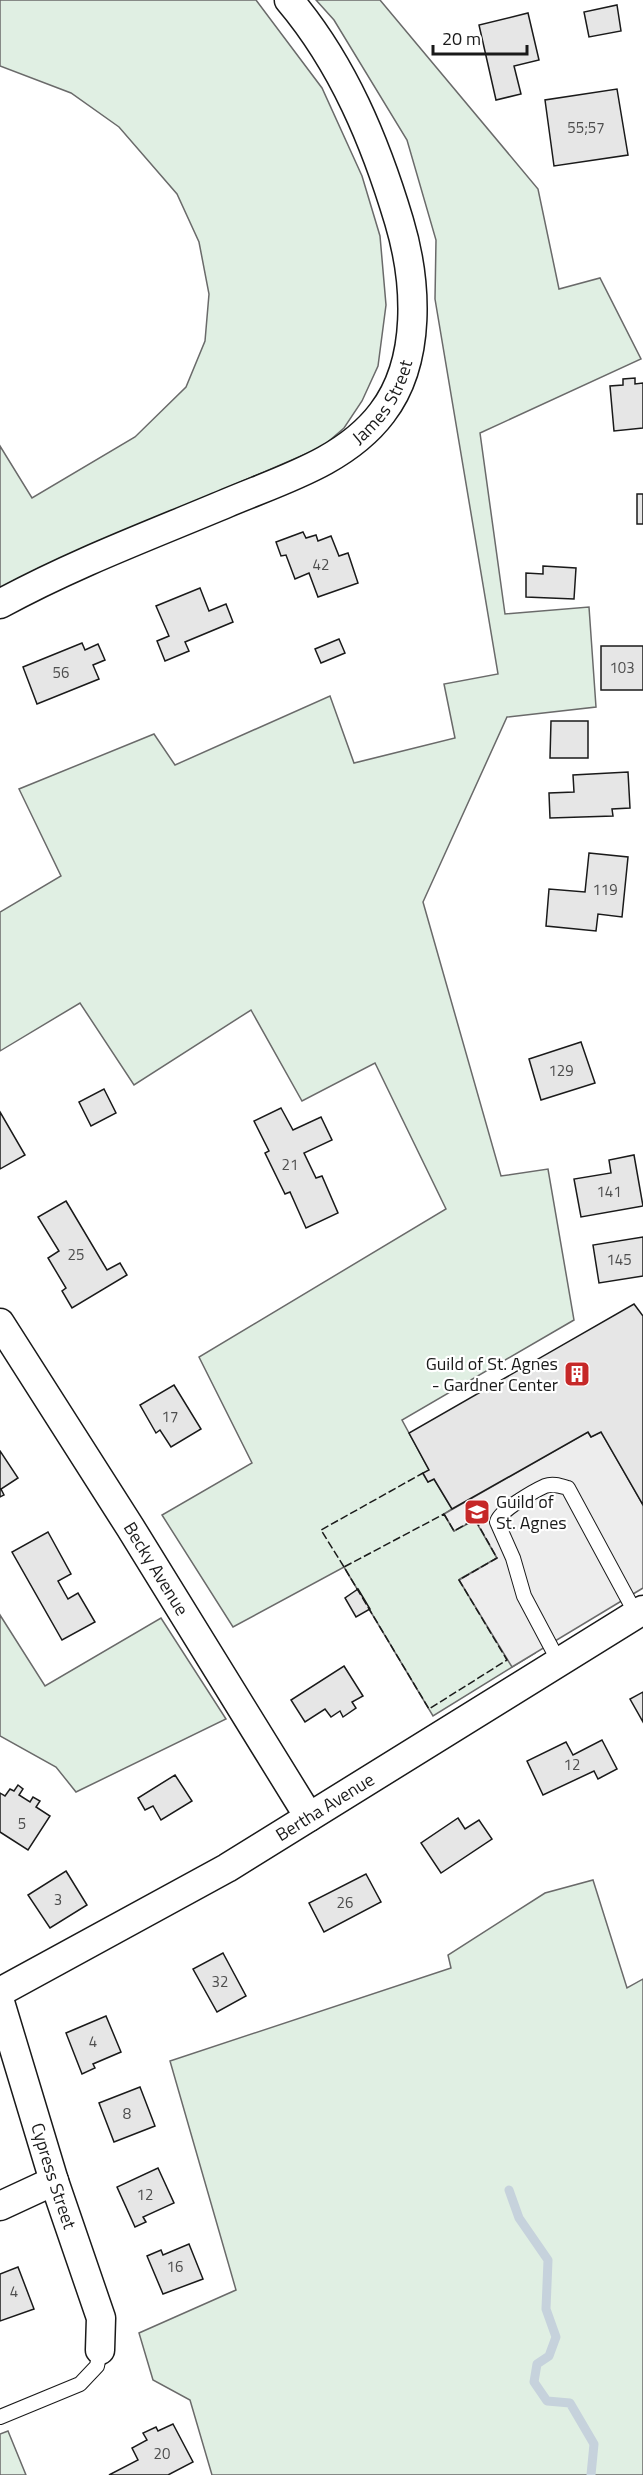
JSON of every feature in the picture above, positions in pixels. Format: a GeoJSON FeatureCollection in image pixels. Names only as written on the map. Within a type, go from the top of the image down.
{"type":"FeatureCollection","features":[{"type":"Feature","properties":{"kind":"street","name":"James Street"},"geometry":{"type":"LineString","coordinates":[[0,604],[52,576],[323,462],[370,428],[395,392],[409,345],[412,319],[409,266],[403,234],[383,171],[341,75],[323,42],[289,0]]}},
{"type":"Feature","properties":{"kind":"street","name":"Becky Avenue"},"geometry":{"type":"LineString","coordinates":[[0,1323],[10,1361],[130,1527],[309,1817]]}},
{"type":"Feature","properties":{"kind":"street","name":"Bertha Avenue"},"geometry":{"type":"LineString","coordinates":[[0,1992],[218,1873],[639,1612]]}},
{"type":"Feature","properties":{"kind":"street","name":"Cypress Street"},"geometry":{"type":"LineString","coordinates":[[0,2002],[54,2181],[101,2318],[100,2349]]}},
{"type":"Feature","properties":{"kind":"street"},"geometry":{"type":"LineString","coordinates":[[0,2205],[54,2181]]}},
{"type":"Feature","properties":{"kind":"lane"},"geometry":{"type":"LineString","coordinates":[[559,1662],[524,1596],[513,1558],[497,1522],[502,1512],[545,1486],[568,1488],[639,1612]]}},
{"type":"Feature","properties":{"kind":"lane"},"geometry":{"type":"LineString","coordinates":[[0,2417],[80,2384],[98,2366],[100,2349]]}},
{"type":"Feature","properties":{"kind":"green space"},"geometry":{"type":"Polygon","coordinates":[[[0,0],[256,0],[322,88],[362,176],[380,236],[386,305],[378,366],[362,401],[344,428],[322,447],[45,566],[0,589],[0,446],[32,498],[135,437],[186,387],[205,341],[209,294],[199,242],[177,194],[119,127],[71,93],[0,66],[0,0]]]}},
{"type":"Feature","properties":{"kind":"green space"},"geometry":{"type":"Polygon","coordinates":[[[316,0],[380,0],[538,189],[559,289],[600,278],[641,359],[480,433],[505,614],[589,607],[596,707],[507,717],[423,902],[501,1176],[548,1169],[574,1320],[402,1420],[429,1470],[423,1474],[428,1482],[434,1479],[452,1509],[444,1514],[454,1531],[475,1519],[497,1558],[460,1579],[535,1653],[433,1716],[344,1567],[233,1627],[162,1515],[252,1463],[199,1357],[446,1209],[375,1063],[302,1101],[251,1010],[134,1085],[80,1003],[0,1051],[0,912],[61,876],[19,789],[154,734],[175,765],[330,696],[354,763],[455,738],[444,684],[498,674],[435,299],[436,240],[407,140],[334,20],[316,0]]]}},
{"type":"Feature","properties":{"kind":"green space"},"geometry":{"type":"Polygon","coordinates":[[[0,1615],[45,1686],[161,1618],[226,1719],[76,1792],[56,1767],[0,1736],[0,1615]]]}},
{"type":"Feature","properties":{"kind":"green space"},"geometry":{"type":"Polygon","coordinates":[[[593,1880],[627,1988],[643,1979],[643,2475],[212,2475],[190,2400],[153,2380],[139,2333],[236,2290],[170,2061],[451,1968],[448,1955],[545,1893],[593,1880]]]}},
{"type":"Feature","properties":{"kind":"green space"},"geometry":{"type":"Polygon","coordinates":[[[8,2431],[26,2475],[0,2475],[0,2434],[8,2431]]]}},
{"type":"Feature","properties":{"kind":"shaded area"},"geometry":{"type":"Polygon","coordinates":[[[588,1432],[591,1437],[601,1432],[643,1505],[643,1588],[512,1667],[459,1580],[497,1558],[475,1520],[454,1531],[444,1514],[588,1432]]]}},
{"type":"Feature","properties":{"kind":"building"},"geometry":{"type":"Polygon","coordinates":[[[617,5],[621,31],[589,37],[584,12],[617,5]]]}},
{"type":"Feature","properties":{"kind":"building"},"geometry":{"type":"Polygon","coordinates":[[[528,13],[539,60],[514,66],[521,94],[496,100],[479,25],[528,13]]]}},
{"type":"Feature","properties":{"kind":"building"},"geometry":{"type":"Polygon","coordinates":[[[617,89],[628,155],[554,166],[545,100],[617,89]]]}},
{"type":"Feature","properties":{"kind":"building"},"geometry":{"type":"Polygon","coordinates":[[[635,378],[635,384],[643,383],[643,428],[614,431],[610,386],[623,385],[623,379],[635,378]]]}},
{"type":"Feature","properties":{"kind":"building"},"geometry":{"type":"Polygon","coordinates":[[[637,494],[643,494],[643,524],[637,524],[637,494]]]}},
{"type":"Feature","properties":{"kind":"building"},"geometry":{"type":"Polygon","coordinates":[[[303,532],[306,538],[316,535],[318,541],[331,536],[339,556],[348,553],[358,583],[318,597],[309,573],[295,579],[286,555],[281,556],[276,542],[303,532]]]}},
{"type":"Feature","properties":{"kind":"building"},"geometry":{"type":"Polygon","coordinates":[[[543,566],[576,568],[574,599],[526,597],[526,573],[543,574],[543,566]]]}},
{"type":"Feature","properties":{"kind":"building"},"geometry":{"type":"Polygon","coordinates":[[[200,588],[209,611],[226,604],[233,622],[185,642],[189,651],[165,661],[157,641],[169,636],[156,606],[200,588]]]}},
{"type":"Feature","properties":{"kind":"building"},"geometry":{"type":"Polygon","coordinates":[[[339,639],[345,653],[321,663],[315,649],[339,639]]]}},
{"type":"Feature","properties":{"kind":"building"},"geometry":{"type":"Polygon","coordinates":[[[82,643],[85,650],[98,644],[105,660],[93,665],[99,679],[37,704],[23,667],[82,643]]]}},
{"type":"Feature","properties":{"kind":"building"},"geometry":{"type":"Polygon","coordinates":[[[601,646],[643,646],[643,690],[601,690],[601,646]]]}},
{"type":"Feature","properties":{"kind":"building"},"geometry":{"type":"Polygon","coordinates":[[[551,721],[588,721],[588,758],[550,758],[551,721]]]}},
{"type":"Feature","properties":{"kind":"building"},"geometry":{"type":"Polygon","coordinates":[[[628,772],[630,808],[612,809],[613,816],[550,818],[549,793],[574,792],[573,775],[628,772]]]}},
{"type":"Feature","properties":{"kind":"building"},"geometry":{"type":"Polygon","coordinates":[[[589,853],[628,857],[622,917],[598,914],[596,931],[546,926],[549,889],[585,892],[589,853]]]}},
{"type":"Feature","properties":{"kind":"building"},"geometry":{"type":"Polygon","coordinates":[[[581,1042],[595,1083],[541,1100],[529,1059],[581,1042]]]}},
{"type":"Feature","properties":{"kind":"building"},"geometry":{"type":"Polygon","coordinates":[[[104,1089],[116,1113],[91,1126],[79,1102],[104,1089]]]}},
{"type":"Feature","properties":{"kind":"building"},"geometry":{"type":"Polygon","coordinates":[[[281,1108],[293,1130],[321,1117],[332,1140],[304,1153],[316,1178],[322,1176],[338,1213],[306,1228],[290,1192],[285,1194],[265,1153],[269,1151],[254,1121],[281,1108]]]}},
{"type":"Feature","properties":{"kind":"building"},"geometry":{"type":"Polygon","coordinates":[[[0,1112],[25,1155],[0,1169],[0,1112]]]}},
{"type":"Feature","properties":{"kind":"building"},"geometry":{"type":"Polygon","coordinates":[[[634,1155],[643,1206],[581,1217],[574,1179],[611,1173],[609,1160],[634,1155]]]}},
{"type":"Feature","properties":{"kind":"building"},"geometry":{"type":"Polygon","coordinates":[[[66,1201],[107,1270],[120,1263],[127,1275],[72,1308],[62,1291],[66,1288],[48,1258],[59,1251],[38,1217],[66,1201]]]}},
{"type":"Feature","properties":{"kind":"building"},"geometry":{"type":"Polygon","coordinates":[[[643,1237],[643,1276],[599,1283],[593,1245],[643,1237]]]}},
{"type":"Feature","properties":{"kind":"building","name":"Guild of St. Agnes - Gardner Center"},"geometry":{"type":"Polygon","coordinates":[[[634,1304],[643,1316],[643,1505],[601,1432],[591,1437],[588,1432],[452,1509],[434,1479],[428,1482],[423,1473],[429,1470],[409,1433],[634,1304]]]}},
{"type":"Feature","properties":{"kind":"building"},"geometry":{"type":"Polygon","coordinates":[[[174,1385],[201,1429],[171,1447],[160,1430],[156,1433],[140,1405],[174,1385]]]}},
{"type":"Feature","properties":{"kind":"building"},"geometry":{"type":"Polygon","coordinates":[[[0,1451],[18,1478],[1,1489],[4,1495],[0,1497],[0,1451]]]}},
{"type":"Feature","properties":{"kind":"building"},"geometry":{"type":"Polygon","coordinates":[[[48,1532],[71,1574],[58,1581],[68,1599],[78,1593],[95,1622],[62,1640],[12,1552],[48,1532]]]}},
{"type":"Feature","properties":{"kind":"building"},"geometry":{"type":"Polygon","coordinates":[[[358,1589],[370,1609],[356,1617],[345,1598],[358,1589]]]}},
{"type":"Feature","properties":{"kind":"building"},"geometry":{"type":"Polygon","coordinates":[[[344,1666],[363,1696],[352,1702],[356,1708],[343,1717],[340,1711],[331,1717],[325,1709],[305,1722],[291,1700],[344,1666]]]}},
{"type":"Feature","properties":{"kind":"building"},"geometry":{"type":"Polygon","coordinates":[[[643,1692],[643,1722],[630,1699],[643,1692]]]}},
{"type":"Feature","properties":{"kind":"building"},"geometry":{"type":"Polygon","coordinates":[[[602,1740],[617,1769],[598,1779],[594,1771],[543,1795],[527,1761],[566,1742],[573,1755],[602,1740]]]}},
{"type":"Feature","properties":{"kind":"building"},"geometry":{"type":"Polygon","coordinates":[[[175,1775],[192,1801],[161,1820],[153,1806],[145,1810],[138,1798],[175,1775]]]}},
{"type":"Feature","properties":{"kind":"building"},"geometry":{"type":"Polygon","coordinates":[[[18,1785],[23,1789],[19,1795],[30,1802],[33,1797],[40,1801],[36,1807],[50,1816],[28,1850],[0,1832],[0,1793],[5,1796],[10,1789],[14,1791],[18,1785]]]}},
{"type":"Feature","properties":{"kind":"building"},"geometry":{"type":"Polygon","coordinates":[[[458,1818],[465,1829],[479,1820],[492,1839],[441,1873],[421,1843],[458,1818]]]}},
{"type":"Feature","properties":{"kind":"building"},"geometry":{"type":"Polygon","coordinates":[[[66,1871],[87,1905],[50,1928],[28,1895],[66,1871]]]}},
{"type":"Feature","properties":{"kind":"building"},"geometry":{"type":"Polygon","coordinates":[[[366,1874],[381,1902],[324,1932],[309,1903],[366,1874]]]}},
{"type":"Feature","properties":{"kind":"building"},"geometry":{"type":"Polygon","coordinates":[[[223,1953],[246,1996],[217,2012],[193,1969],[223,1953]]]}},
{"type":"Feature","properties":{"kind":"building"},"geometry":{"type":"Polygon","coordinates":[[[106,2016],[121,2052],[93,2064],[95,2068],[82,2074],[66,2033],[106,2016]]]}},
{"type":"Feature","properties":{"kind":"building"},"geometry":{"type":"Polygon","coordinates":[[[140,2087],[155,2126],[114,2142],[99,2103],[140,2087]]]}},
{"type":"Feature","properties":{"kind":"building"},"geometry":{"type":"Polygon","coordinates":[[[158,2168],[174,2203],[143,2217],[146,2222],[135,2227],[117,2187],[158,2168]]]}},
{"type":"Feature","properties":{"kind":"building"},"geometry":{"type":"Polygon","coordinates":[[[189,2244],[203,2279],[163,2294],[147,2256],[161,2250],[163,2255],[189,2244]]]}},
{"type":"Feature","properties":{"kind":"building"},"geometry":{"type":"Polygon","coordinates":[[[18,2267],[34,2309],[0,2321],[0,2274],[18,2267]]]}},
{"type":"Feature","properties":{"kind":"building"},"geometry":{"type":"Polygon","coordinates":[[[173,2424],[193,2462],[168,2475],[109,2475],[138,2460],[132,2448],[147,2440],[143,2433],[156,2427],[158,2431],[173,2424]]]}},
{"type":"Feature","properties":{"kind":"waterway"},"geometry":{"type":"LineString","coordinates":[[509,2190],[519,2218],[548,2260],[546,2309],[556,2337],[549,2356],[537,2364],[534,2382],[547,2401],[570,2403],[594,2444],[591,2475]]}},
{"type":"Feature","properties":{"kind":"fence"},"geometry":{"type":"LineString","coordinates":[[344,1567],[321,1530],[423,1473]]}},
{"type":"Feature","properties":{"kind":"fence"},"geometry":{"type":"LineString","coordinates":[[444,1514],[454,1531],[475,1519],[497,1558],[459,1580],[507,1660],[429,1709],[344,1567],[444,1514]]}},
{"type":"Feature","properties":{"kind":"place","name":"Guild of St. Agnes - Gardner Center"},"geometry":{"type":"Point","coordinates":[577,1374]}},
{"type":"Feature","properties":{"kind":"place","name":"Guild of St. Agnes"},"geometry":{"type":"Point","coordinates":[477,1512]}}]}
